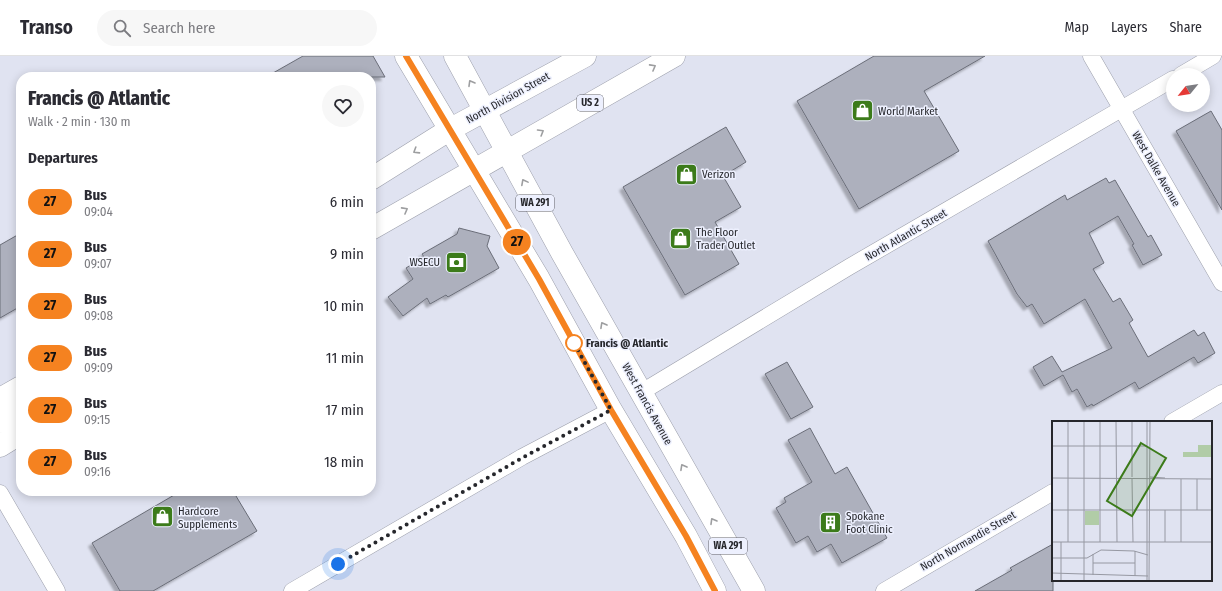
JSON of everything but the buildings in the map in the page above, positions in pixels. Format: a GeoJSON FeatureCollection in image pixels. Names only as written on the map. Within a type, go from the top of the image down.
{"type":"FeatureCollection","features":[{"type":"Feature","properties":{"kind":"main road"},"geometry":{"type":"LineString","coordinates":[[406,56],[449,130]]}},
{"type":"Feature","properties":{"kind":"main road","name":"West Francis Avenue"},"geometry":{"type":"LineString","coordinates":[[455,56],[640,393],[754,591]]}},
{"type":"Feature","properties":{"kind":"main road","name":"North Division Street"},"geometry":{"type":"LineString","coordinates":[[376,176],[449,130],[585,56]]}},
{"type":"Feature","properties":{"kind":"main road","name":"US 2"},"geometry":{"type":"LineString","coordinates":[[376,227],[475,172],[674,56]]}},
{"type":"Feature","properties":{"kind":"main road","name":"WA 291"},"geometry":{"type":"LineString","coordinates":[[449,130],[539,279],[611,410],[686,536],[715,591]]}},
{"type":"Feature","properties":{"kind":"main road"},"geometry":{"type":"LineString","coordinates":[[0,399],[16,390]]}},
{"type":"Feature","properties":{"kind":"main road"},"geometry":{"type":"LineString","coordinates":[[0,422],[16,412]]}},
{"type":"Feature","properties":{"kind":"main road"},"geometry":{"type":"LineString","coordinates":[[0,446],[16,437]]}},
{"type":"Feature","properties":{"kind":"street","name":"West Dalke Avenue"},"geometry":{"type":"LineString","coordinates":[[1091,56],[1222,283]]}},
{"type":"Feature","properties":{"kind":"street"},"geometry":{"type":"LineString","coordinates":[[1193,68],[1213,56]]}},
{"type":"Feature","properties":{"kind":"street","name":"North Atlantic Street"},"geometry":{"type":"LineString","coordinates":[[640,393],[849,267],[1166,83]]}},
{"type":"Feature","properties":{"kind":"street"},"geometry":{"type":"LineString","coordinates":[[1174,421],[1222,393]]}},
{"type":"Feature","properties":{"kind":"street"},"geometry":{"type":"LineString","coordinates":[[292,591],[522,458],[611,410]]}},
{"type":"Feature","properties":{"kind":"street"},"geometry":{"type":"LineString","coordinates":[[0,493],[57,591]]}},
{"type":"Feature","properties":{"kind":"street","name":"North Normandie Street"},"geometry":{"type":"LineString","coordinates":[[884,591],[1052,493]]}},
{"type":"Feature","properties":{"kind":"bus line","name":"27"},"geometry":{"type":"LineString","coordinates":[[406,56],[539,279],[611,410],[686,536],[715,591]]}},
{"type":"Feature","properties":{"kind":"place","name":"World Market"},"geometry":{"type":"Point","coordinates":[863,111]}},
{"type":"Feature","properties":{"kind":"place","name":"Verizon"},"geometry":{"type":"Point","coordinates":[686,174]}},
{"type":"Feature","properties":{"kind":"place","name":"The Floor Trader Outlet"},"geometry":{"type":"Point","coordinates":[681,238]}},
{"type":"Feature","properties":{"kind":"place","name":"WSECU"},"geometry":{"type":"Point","coordinates":[456,262]}},
{"type":"Feature","properties":{"kind":"place","name":"Francis @ Atlantic"},"geometry":{"type":"Point","coordinates":[574,343]}},
{"type":"Feature","properties":{"kind":"place","name":"Hardcore Supplements"},"geometry":{"type":"Point","coordinates":[163,517]}},
{"type":"Feature","properties":{"kind":"place","name":"Spokane Foot Clinic"},"geometry":{"type":"Point","coordinates":[831,522]}},
{"type":"Feature","properties":{"kind":"route"},"geometry":{"type":"LineString","coordinates":[[338,564],[522,458],[611,410],[574,343]]}}]}
